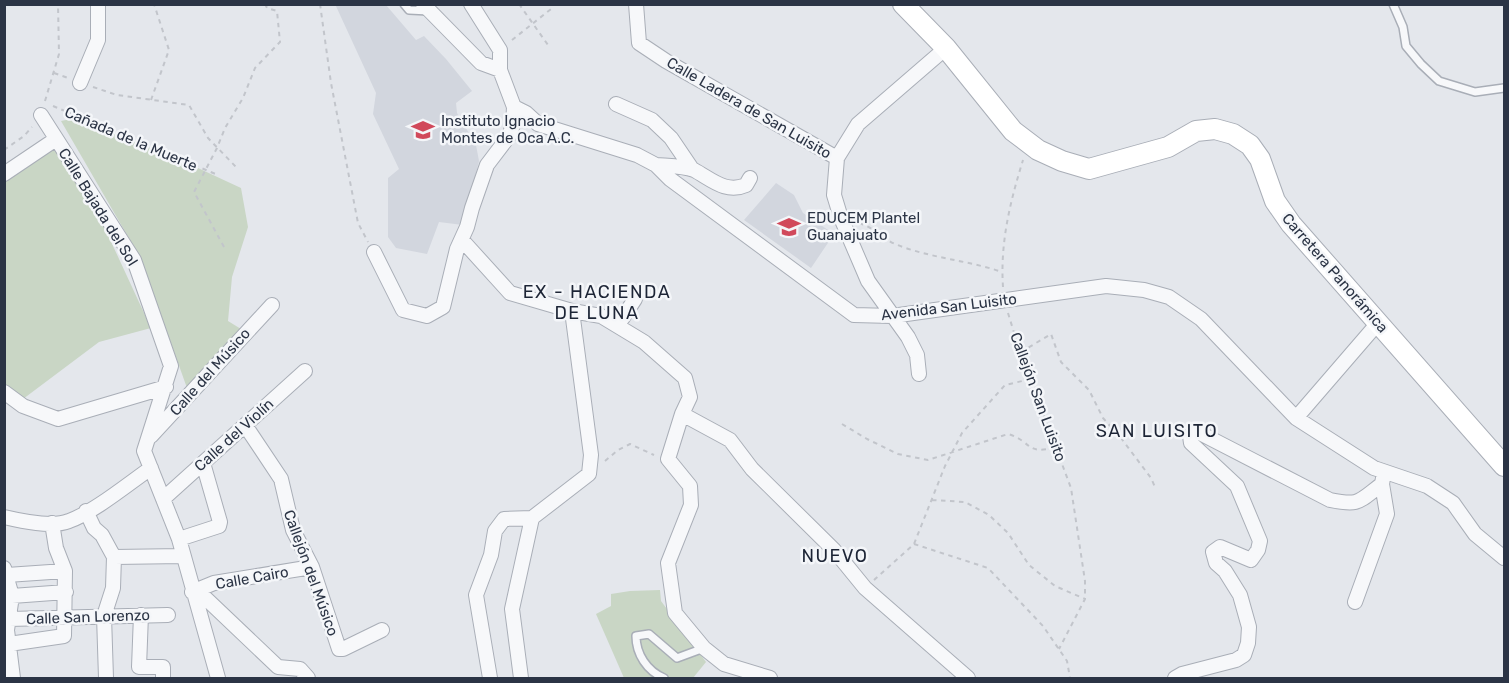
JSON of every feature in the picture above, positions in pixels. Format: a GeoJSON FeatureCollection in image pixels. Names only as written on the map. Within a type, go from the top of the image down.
{"type":"FeatureCollection","features":[{"type":"Feature","properties":{"kind":"street"},"geometry":{"type":"LineString","coordinates":[[80,83],[98,40],[99,4]]}},
{"type":"Feature","properties":{"kind":"street"},"geometry":{"type":"LineString","coordinates":[[374,252],[403,310],[427,316],[443,307],[457,249],[487,165],[509,136],[513,125],[514,107],[500,70],[500,50],[471,4]]}},
{"type":"Feature","properties":{"kind":"street","name":"Calle Ladera de San Luisito"},"geometry":{"type":"LineString","coordinates":[[636,4],[639,44],[837,158],[834,195],[841,218],[868,281],[913,346],[917,355],[919,374]]}},
{"type":"Feature","properties":{"kind":"street","name":"Carretera Panorámica"},"geometry":{"type":"LineString","coordinates":[[903,4],[946,48],[1013,131],[1028,143],[1062,161],[1089,169],[1168,147],[1196,131],[1215,129],[1233,134],[1250,145],[1260,159],[1275,201],[1291,224],[1504,466]]}},
{"type":"Feature","properties":{"kind":"street"},"geometry":{"type":"LineString","coordinates":[[427,8],[482,63],[500,70]]}},
{"type":"Feature","properties":{"kind":"street"},"geometry":{"type":"LineString","coordinates":[[837,158],[858,124],[946,48]]}},
{"type":"Feature","properties":{"kind":"street"},"geometry":{"type":"LineString","coordinates":[[616,104],[652,120],[671,138],[692,169],[712,182],[736,189],[746,185],[750,178]]}},
{"type":"Feature","properties":{"kind":"street","name":"Avenida San Luisito"},"geometry":{"type":"LineString","coordinates":[[514,107],[526,113],[538,124],[637,155],[656,165],[670,180],[854,315],[892,316],[1106,286],[1144,290],[1169,297],[1201,319],[1296,418],[1374,468],[1383,477],[1427,486],[1453,503],[1475,534],[1504,558]]}},
{"type":"Feature","properties":{"kind":"street","name":"Calle Bajada del Sol"},"geometry":{"type":"LineString","coordinates":[[43,109],[56,139],[134,260],[171,366],[144,451],[179,539],[218,678]]}},
{"type":"Feature","properties":{"kind":"street"},"geometry":{"type":"LineString","coordinates":[[4,174],[56,139]]}},
{"type":"Feature","properties":{"kind":"street"},"geometry":{"type":"LineString","coordinates":[[656,165],[692,169]]}},
{"type":"Feature","properties":{"kind":"street"},"geometry":{"type":"LineString","coordinates":[[462,240],[510,293],[572,311],[601,316],[644,342],[685,378],[690,397],[682,414],[668,459],[690,486],[691,506],[668,563],[675,613],[704,648],[724,664],[770,678]]}},
{"type":"Feature","properties":{"kind":"street"},"geometry":{"type":"LineString","coordinates":[[618,325],[635,299]]}},
{"type":"Feature","properties":{"kind":"street","name":"Calle del Músico"},"geometry":{"type":"LineString","coordinates":[[148,440],[272,305]]}},
{"type":"Feature","properties":{"kind":"street"},"geometry":{"type":"LineString","coordinates":[[490,678],[476,595],[491,555],[495,531],[504,519],[532,518],[589,474],[591,454],[572,311]]}},
{"type":"Feature","properties":{"kind":"street"},"geometry":{"type":"LineString","coordinates":[[1296,418],[1378,323]]}},
{"type":"Feature","properties":{"kind":"street","name":"Calle del Violín"},"geometry":{"type":"LineString","coordinates":[[163,499],[304,371]]}},
{"type":"Feature","properties":{"kind":"street"},"geometry":{"type":"LineString","coordinates":[[4,392],[23,406],[58,418],[166,387]]}},
{"type":"Feature","properties":{"kind":"street"},"geometry":{"type":"LineString","coordinates":[[682,414],[730,440],[752,469],[834,550],[865,588],[968,678]]}},
{"type":"Feature","properties":{"kind":"street","name":"Callejón del Músico"},"geometry":{"type":"LineString","coordinates":[[245,425],[281,479],[292,530],[312,567],[339,649],[382,630]]}},
{"type":"Feature","properties":{"kind":"street"},"geometry":{"type":"LineString","coordinates":[[1175,678],[1182,674],[1236,660],[1244,655],[1248,643],[1249,627],[1240,595],[1226,571],[1216,562],[1213,552],[1220,547],[1251,560],[1260,541],[1237,486],[1191,443],[1190,436],[1197,431],[1330,500],[1351,504],[1360,501],[1383,477]]}},
{"type":"Feature","properties":{"kind":"street"},"geometry":{"type":"LineString","coordinates":[[179,539],[219,526],[220,522],[203,463]]}},
{"type":"Feature","properties":{"kind":"street"},"geometry":{"type":"LineString","coordinates":[[4,517],[30,523],[67,522],[86,512],[151,468]]}},
{"type":"Feature","properties":{"kind":"street"},"geometry":{"type":"LineString","coordinates":[[1355,602],[1387,514],[1383,477]]}},
{"type":"Feature","properties":{"kind":"street"},"geometry":{"type":"LineString","coordinates":[[86,512],[93,528],[102,535],[114,557],[113,588],[104,616],[106,678]]}},
{"type":"Feature","properties":{"kind":"street"},"geometry":{"type":"LineString","coordinates":[[521,678],[512,609],[532,518]]}},
{"type":"Feature","properties":{"kind":"street"},"geometry":{"type":"LineString","coordinates":[[9,644],[64,636],[65,571],[56,548],[52,523]]}},
{"type":"Feature","properties":{"kind":"street"},"geometry":{"type":"LineString","coordinates":[[114,557],[183,556]]}},
{"type":"Feature","properties":{"kind":"street","name":"Calle Cairo"},"geometry":{"type":"LineString","coordinates":[[195,591],[214,583],[312,567]]}},
{"type":"Feature","properties":{"kind":"street"},"geometry":{"type":"LineString","coordinates":[[13,678],[7,630],[9,610],[6,572],[65,571]]}},
{"type":"Feature","properties":{"kind":"street"},"geometry":{"type":"LineString","coordinates":[[195,591],[278,667],[300,669],[308,678]]}},
{"type":"Feature","properties":{"kind":"street"},"geometry":{"type":"LineString","coordinates":[[9,610],[66,592]]}},
{"type":"Feature","properties":{"kind":"street","name":"Calle San Lorenzo"},"geometry":{"type":"LineString","coordinates":[[9,610],[65,617],[168,615]]}},
{"type":"Feature","properties":{"kind":"street"},"geometry":{"type":"LineString","coordinates":[[141,615],[140,667],[163,667],[163,678]]}},
{"type":"Feature","properties":{"kind":"lane"},"geometry":{"type":"LineString","coordinates":[[404,4],[409,10],[427,8]]}},
{"type":"Feature","properties":{"kind":"lane"},"geometry":{"type":"LineString","coordinates":[[1393,4],[1403,27],[1406,46],[1439,81],[1475,92],[1504,88]]}},
{"type":"Feature","properties":{"kind":"lane"},"geometry":{"type":"LineString","coordinates":[[664,678],[653,674],[636,649],[636,636],[650,634],[677,658],[704,648]]}},
{"type":"Feature","properties":{"kind":"path"},"geometry":{"type":"LineString","coordinates":[[4,150],[24,136],[43,109],[59,54],[58,4]]}},
{"type":"Feature","properties":{"kind":"path"},"geometry":{"type":"LineString","coordinates":[[151,100],[169,50],[154,4]]}},
{"type":"Feature","properties":{"kind":"path"},"geometry":{"type":"LineString","coordinates":[[224,247],[194,192],[225,128],[243,98],[255,68],[280,42],[277,11],[267,8],[265,4]]}},
{"type":"Feature","properties":{"kind":"path"},"geometry":{"type":"LineString","coordinates":[[320,4],[331,83],[358,223],[374,252]]}},
{"type":"Feature","properties":{"kind":"path"},"geometry":{"type":"LineString","coordinates":[[519,4],[548,45]]}},
{"type":"Feature","properties":{"kind":"path"},"geometry":{"type":"LineString","coordinates":[[500,50],[551,9]]}},
{"type":"Feature","properties":{"kind":"path"},"geometry":{"type":"LineString","coordinates":[[54,73],[117,95],[189,105],[208,138],[237,168]]}},
{"type":"Feature","properties":{"kind":"path","name":"Cañada de la Muerte"},"geometry":{"type":"LineString","coordinates":[[43,109],[218,175]]}},
{"type":"Feature","properties":{"kind":"path","name":"Callejón San Luisito"},"geometry":{"type":"LineString","coordinates":[[1028,143],[1011,197],[1002,256],[1004,300],[1020,352],[1071,488],[1085,581],[1085,599]]}},
{"type":"Feature","properties":{"kind":"path"},"geometry":{"type":"LineString","coordinates":[[841,218],[869,226],[893,243],[946,259],[974,262],[1002,272]]}},
{"type":"Feature","properties":{"kind":"path"},"geometry":{"type":"LineString","coordinates":[[1020,352],[1051,334],[1061,362],[1089,390],[1103,418],[1121,438],[1151,478],[1155,487]]}},
{"type":"Feature","properties":{"kind":"path"},"geometry":{"type":"LineString","coordinates":[[865,588],[914,544],[962,433],[1005,385],[1031,379]]}},
{"type":"Feature","properties":{"kind":"path"},"geometry":{"type":"LineString","coordinates":[[843,424],[898,454],[928,460],[1008,434],[1017,437],[1032,449],[1043,451],[1056,447]]}},
{"type":"Feature","properties":{"kind":"path"},"geometry":{"type":"LineString","coordinates":[[589,474],[618,450],[630,444],[656,457],[668,459]]}},
{"type":"Feature","properties":{"kind":"path"},"geometry":{"type":"LineString","coordinates":[[932,500],[965,501],[989,515],[1008,533],[1029,565],[1055,586],[1085,599],[1059,649]]}},
{"type":"Feature","properties":{"kind":"path"},"geometry":{"type":"LineString","coordinates":[[914,544],[988,568],[1059,649],[1067,661],[1070,678]]}},
{"type":"Feature","properties":{"kind":"shaded area","name":"Instituto Ignacio Montes de Oca A.C."},"geometry":{"type":"Polygon","coordinates":[[[335,4],[386,5],[416,40],[424,36],[472,91],[456,103],[457,113],[476,145],[479,161],[463,225],[439,222],[427,254],[396,248],[388,237],[388,178],[399,169],[373,114],[376,93],[335,4]]]}},
{"type":"Feature","properties":{"kind":"shaded area","name":"EDUCEM Plantel Guanajuato"},"geometry":{"type":"Polygon","coordinates":[[[776,183],[794,195],[803,213],[834,234],[811,268],[744,220],[776,183]]]}},
{"type":"Feature","properties":{"kind":"green space"},"geometry":{"type":"Polygon","coordinates":[[[76,118],[185,162],[241,188],[248,227],[232,277],[228,321],[241,329],[187,388],[141,259],[61,121],[76,118]]]}},
{"type":"Feature","properties":{"kind":"green space"},"geometry":{"type":"Polygon","coordinates":[[[55,144],[101,220],[151,328],[99,342],[23,399],[5,386],[5,181],[55,144]]]}},
{"type":"Feature","properties":{"kind":"green space"},"geometry":{"type":"Polygon","coordinates":[[[660,590],[661,601],[706,662],[693,678],[624,678],[596,614],[611,606],[611,594],[660,590]]]}},
{"type":"Feature","properties":{"kind":"place","name":"Instituto Ignacio Montes de Oca A.C."},"geometry":{"type":"Point","coordinates":[423,130]}},
{"type":"Feature","properties":{"kind":"place","name":"EDUCEM Plantel Guanajuato"},"geometry":{"type":"Point","coordinates":[789,227]}},
{"type":"Feature","properties":{"kind":"district","name":"EX - HACIENDA DE LUNA"},"geometry":{"type":"Point","coordinates":[597,302]}},
{"type":"Feature","properties":{"kind":"district","name":"SAN LUISITO"},"geometry":{"type":"Point","coordinates":[1157,431]}},
{"type":"Feature","properties":{"kind":"district","name":"NUEVO"},"geometry":{"type":"Point","coordinates":[835,556]}}]}
